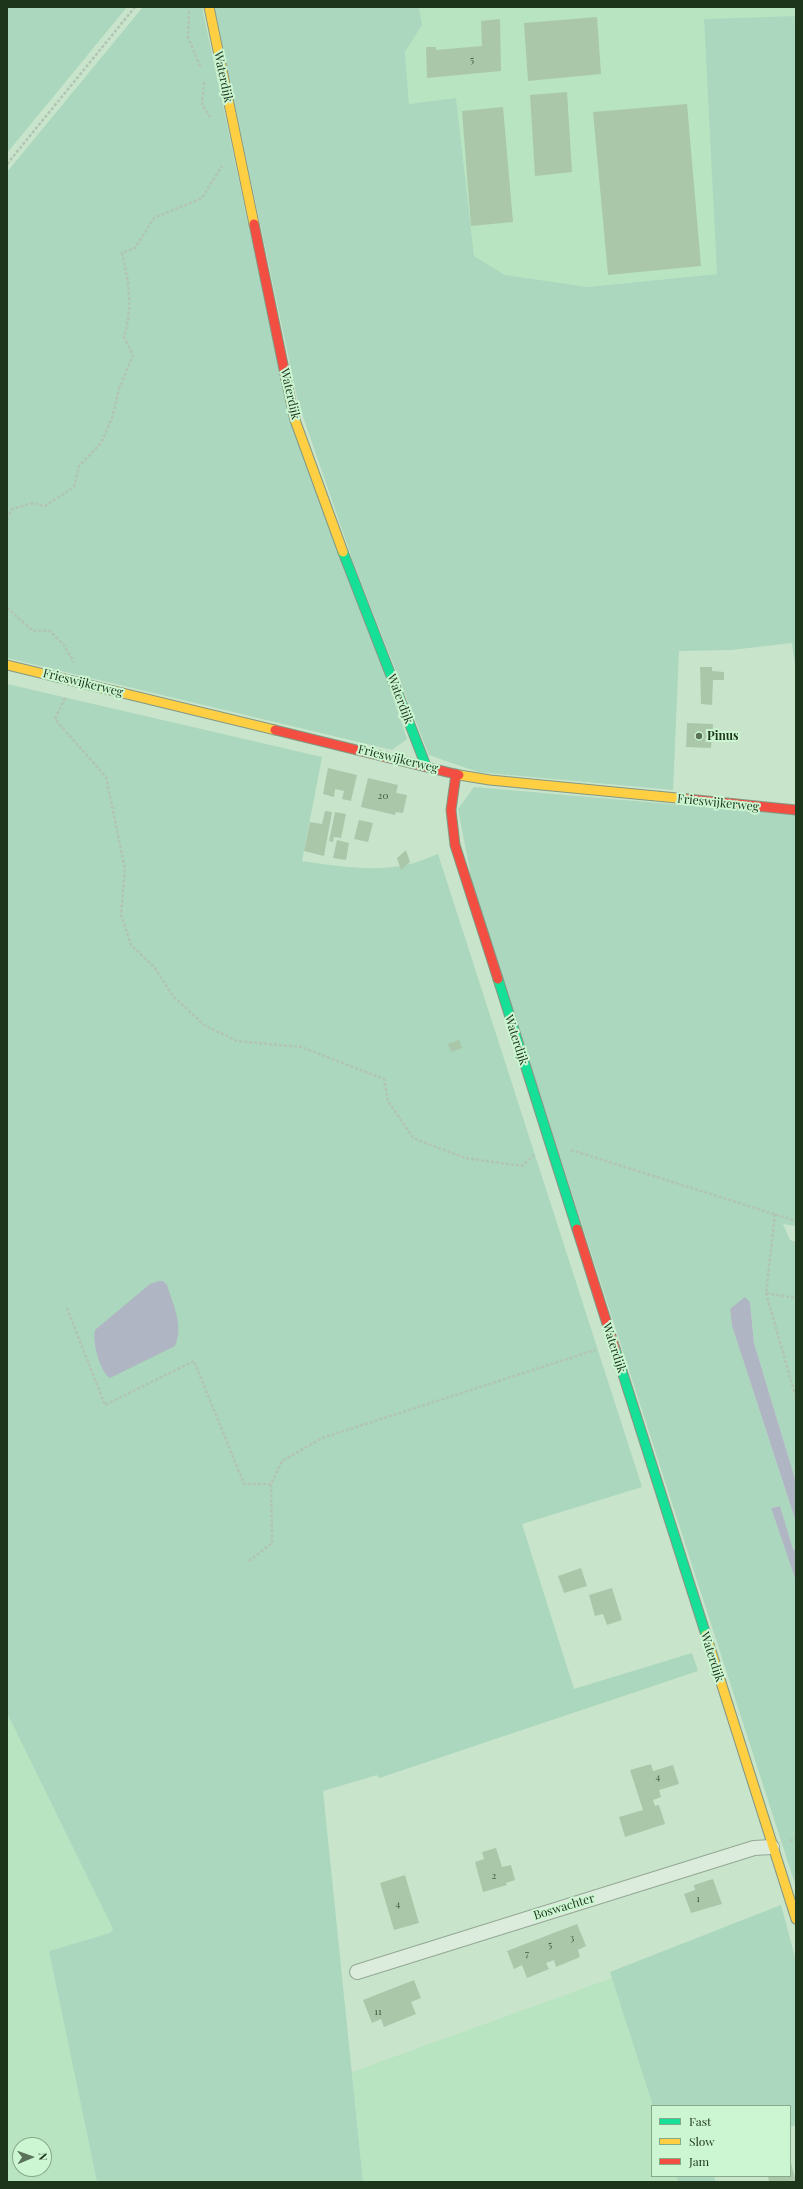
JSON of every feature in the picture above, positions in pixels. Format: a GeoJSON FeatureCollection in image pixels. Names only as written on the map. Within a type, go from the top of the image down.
{"type":"FeatureCollection","features":[{"type":"Feature","properties":{"kind":"street","name":"Waterdijk"},"geometry":{"type":"LineString","coordinates":[[209,7],[295,420],[334,532],[426,766]]}},
{"type":"Feature","properties":{"kind":"street","name":"Frieswijkerweg"},"geometry":{"type":"LineString","coordinates":[[7,664],[456,774],[490,780],[796,810]]}},
{"type":"Feature","properties":{"kind":"street","name":"Waterdijk"},"geometry":{"type":"LineString","coordinates":[[456,774],[451,810],[455,846],[548,1143],[796,1920]]}},
{"type":"Feature","properties":{"kind":"street","name":"Boswachter"},"geometry":{"type":"LineString","coordinates":[[356,1972],[754,1848],[772,1847]]}},
{"type":"Feature","properties":{"kind":"path"},"geometry":{"type":"LineString","coordinates":[[7,164],[136,7]]}},
{"type":"Feature","properties":{"kind":"path"},"geometry":{"type":"LineString","coordinates":[[189,7],[188,37],[201,70]]}},
{"type":"Feature","properties":{"kind":"path"},"geometry":{"type":"LineString","coordinates":[[204,76],[202,105],[216,124]]}},
{"type":"Feature","properties":{"kind":"path"},"geometry":{"type":"LineString","coordinates":[[7,519],[12,509],[33,502],[45,506],[74,486],[79,466],[101,443],[112,418],[119,389],[133,355],[124,337],[130,317],[130,292],[122,253],[134,248],[154,218],[202,198],[225,162]]}},
{"type":"Feature","properties":{"kind":"path"},"geometry":{"type":"LineString","coordinates":[[7,608],[33,631],[50,631],[63,644],[76,664],[74,681],[55,720],[106,777],[125,868],[121,915],[131,944],[154,967],[173,996],[204,1025],[237,1041],[301,1047],[384,1079],[388,1101],[413,1138],[466,1158],[522,1166],[548,1143],[796,1221]]}},
{"type":"Feature","properties":{"kind":"path"},"geometry":{"type":"LineString","coordinates":[[775,1214],[766,1293],[796,1398]]}},
{"type":"Feature","properties":{"kind":"path"},"geometry":{"type":"LineString","coordinates":[[766,1293],[796,1298]]}},
{"type":"Feature","properties":{"kind":"path"},"geometry":{"type":"LineString","coordinates":[[68,1308],[106,1405],[194,1361],[244,1484],[271,1484]]}},
{"type":"Feature","properties":{"kind":"path"},"geometry":{"type":"LineString","coordinates":[[250,1561],[272,1543],[271,1484],[282,1461],[322,1438],[613,1344]]}},
{"type":"Feature","properties":{"kind":"green space"},"geometry":{"type":"Polygon","coordinates":[[[7,7],[127,7],[7,153],[7,7]]]}},
{"type":"Feature","properties":{"kind":"green space"},"geometry":{"type":"Polygon","coordinates":[[[143,7],[202,7],[275,350],[407,739],[392,750],[7,658],[7,172],[143,7]]]}},
{"type":"Feature","properties":{"kind":"green space"},"geometry":{"type":"Polygon","coordinates":[[[214,7],[419,7],[422,25],[405,52],[409,104],[456,98],[474,256],[505,275],[588,287],[717,274],[704,19],[796,16],[796,672],[792,643],[731,650],[679,651],[673,790],[478,772],[429,755],[355,567],[298,402],[214,7]]]}},
{"type":"Feature","properties":{"kind":"green space"},"geometry":{"type":"Polygon","coordinates":[[[419,7],[796,7],[796,16],[704,19],[717,274],[588,287],[505,275],[474,256],[456,99],[409,104],[405,52],[422,25],[419,7]]]}},
{"type":"Feature","properties":{"kind":"green space"},"geometry":{"type":"Polygon","coordinates":[[[7,684],[322,757],[302,861],[354,868],[380,868],[410,864],[438,854],[642,1487],[522,1524],[574,1689],[692,1653],[698,1671],[379,1778],[377,1775],[323,1791],[363,2182],[97,2182],[49,1951],[110,1933],[113,1929],[7,1713],[7,684]]]}},
{"type":"Feature","properties":{"kind":"green space"},"geometry":{"type":"Polygon","coordinates":[[[474,787],[796,815],[796,1226],[783,1224],[790,1240],[796,1242],[796,1482],[754,1343],[750,1302],[730,1309],[732,1326],[796,1522],[796,1550],[793,1549],[780,1506],[771,1508],[796,1581],[796,1887],[473,887],[458,809],[474,787]]]}},
{"type":"Feature","properties":{"kind":"green space"},"geometry":{"type":"Polygon","coordinates":[[[7,1713],[113,1929],[110,1933],[49,1951],[97,2182],[7,2182],[7,1713]]]}},
{"type":"Feature","properties":{"kind":"green space"},"geometry":{"type":"Polygon","coordinates":[[[781,1905],[796,1961],[796,2125],[791,2127],[791,2105],[653,2105],[610,1972],[781,1905]]]}},
{"type":"Feature","properties":{"kind":"green space"},"geometry":{"type":"Polygon","coordinates":[[[612,1978],[653,2105],[651,2105],[651,2177],[676,2177],[678,2182],[363,2182],[352,2072],[612,1978]]]}},
{"type":"Feature","properties":{"kind":"green space"},"geometry":{"type":"Polygon","coordinates":[[[676,2177],[714,2177],[716,2182],[678,2182],[676,2177]]]}},
{"type":"Feature","properties":{"kind":"shaded area"},"geometry":{"type":"Polygon","coordinates":[[[163,1281],[167,1285],[177,1315],[178,1330],[175,1346],[110,1378],[106,1375],[100,1363],[94,1335],[95,1330],[150,1284],[163,1281]]]}},
{"type":"Feature","properties":{"kind":"shaded area"},"geometry":{"type":"Polygon","coordinates":[[[745,1297],[750,1302],[754,1343],[796,1482],[796,1522],[732,1326],[730,1309],[745,1297]]]}},
{"type":"Feature","properties":{"kind":"shaded area"},"geometry":{"type":"Polygon","coordinates":[[[780,1506],[793,1549],[796,1550],[796,1581],[771,1508],[780,1506]]]}},
{"type":"Feature","properties":{"kind":"building"},"geometry":{"type":"Polygon","coordinates":[[[597,17],[601,74],[528,81],[524,23],[597,17]]]}},
{"type":"Feature","properties":{"kind":"building"},"geometry":{"type":"Polygon","coordinates":[[[500,19],[501,71],[427,78],[426,47],[436,47],[436,50],[482,46],[481,21],[500,19]]]}},
{"type":"Feature","properties":{"kind":"building"},"geometry":{"type":"Polygon","coordinates":[[[567,92],[572,172],[535,176],[530,95],[567,92]]]}},
{"type":"Feature","properties":{"kind":"building"},"geometry":{"type":"Polygon","coordinates":[[[687,104],[701,266],[608,275],[593,112],[687,104]]]}},
{"type":"Feature","properties":{"kind":"building"},"geometry":{"type":"Polygon","coordinates":[[[503,107],[513,222],[471,226],[462,111],[503,107]]]}},
{"type":"Feature","properties":{"kind":"building"},"geometry":{"type":"Polygon","coordinates":[[[700,667],[712,667],[712,671],[724,672],[724,680],[713,680],[712,705],[701,704],[700,667]]]}},
{"type":"Feature","properties":{"kind":"building","name":"Pinus"},"geometry":{"type":"Polygon","coordinates":[[[687,723],[713,724],[711,748],[686,747],[687,723]]]}},
{"type":"Feature","properties":{"kind":"building"},"geometry":{"type":"Polygon","coordinates":[[[328,768],[357,775],[351,801],[342,799],[344,791],[335,789],[334,797],[323,794],[328,768]]]}},
{"type":"Feature","properties":{"kind":"building"},"geometry":{"type":"Polygon","coordinates":[[[368,778],[398,785],[396,793],[407,795],[403,813],[396,812],[395,815],[361,807],[368,778]]]}},
{"type":"Feature","properties":{"kind":"building"},"geometry":{"type":"Polygon","coordinates":[[[325,811],[332,812],[324,856],[304,851],[310,822],[322,824],[325,811]]]}},
{"type":"Feature","properties":{"kind":"building"},"geometry":{"type":"Polygon","coordinates":[[[335,812],[346,814],[341,838],[334,837],[333,842],[329,841],[335,812]]]}},
{"type":"Feature","properties":{"kind":"building"},"geometry":{"type":"Polygon","coordinates":[[[359,820],[373,823],[368,842],[354,839],[359,820]]]}},
{"type":"Feature","properties":{"kind":"building"},"geometry":{"type":"Polygon","coordinates":[[[337,840],[349,843],[346,860],[333,858],[337,840]]]}},
{"type":"Feature","properties":{"kind":"building"},"geometry":{"type":"Polygon","coordinates":[[[406,850],[410,862],[401,870],[397,858],[406,850]]]}},
{"type":"Feature","properties":{"kind":"building"},"geometry":{"type":"Polygon","coordinates":[[[459,1040],[462,1048],[451,1052],[448,1044],[459,1040]]]}},
{"type":"Feature","properties":{"kind":"building"},"geometry":{"type":"Polygon","coordinates":[[[581,1568],[587,1586],[564,1593],[558,1576],[581,1568]]]}},
{"type":"Feature","properties":{"kind":"building"},"geometry":{"type":"Polygon","coordinates":[[[612,1588],[622,1620],[607,1625],[603,1614],[595,1616],[589,1595],[612,1588]]]}},
{"type":"Feature","properties":{"kind":"building"},"geometry":{"type":"Polygon","coordinates":[[[651,1764],[653,1771],[673,1765],[679,1784],[659,1790],[661,1797],[653,1800],[655,1806],[659,1805],[665,1824],[625,1837],[619,1817],[643,1810],[630,1770],[651,1764]]]}},
{"type":"Feature","properties":{"kind":"building"},"geometry":{"type":"Polygon","coordinates":[[[496,1848],[502,1867],[511,1865],[515,1880],[506,1883],[507,1885],[483,1892],[475,1862],[484,1859],[482,1852],[496,1848]]]}},
{"type":"Feature","properties":{"kind":"building"},"geometry":{"type":"Polygon","coordinates":[[[405,1875],[419,1923],[394,1930],[380,1883],[405,1875]]]}},
{"type":"Feature","properties":{"kind":"building"},"geometry":{"type":"Polygon","coordinates":[[[713,1879],[722,1904],[691,1913],[684,1894],[695,1890],[694,1885],[713,1879]]]}},
{"type":"Feature","properties":{"kind":"building"},"geometry":{"type":"Polygon","coordinates":[[[577,1924],[586,1946],[578,1950],[580,1957],[556,1967],[554,1960],[546,1963],[549,1969],[527,1978],[522,1965],[514,1969],[507,1951],[577,1924]]]}},
{"type":"Feature","properties":{"kind":"building"},"geometry":{"type":"Polygon","coordinates":[[[414,1980],[421,1998],[411,2002],[416,2014],[384,2027],[381,2019],[372,2023],[363,2000],[414,1980]]]}},
{"type":"Feature","properties":{"kind":"building"},"geometry":{"type":"Polygon","coordinates":[[[791,2163],[796,2182],[769,2182],[768,2177],[791,2177],[791,2163]]]}},
{"type":"Feature","properties":{"kind":"traffic: fast"},"geometry":{"type":"LineString","coordinates":[[343,552],[426,766]]}},
{"type":"Feature","properties":{"kind":"traffic: fast"},"geometry":{"type":"LineString","coordinates":[[498,979],[577,1229]]}},
{"type":"Feature","properties":{"kind":"traffic: fast"},"geometry":{"type":"LineString","coordinates":[[615,1349],[706,1635]]}},
{"type":"Feature","properties":{"kind":"traffic: slow"},"geometry":{"type":"LineString","coordinates":[[209,7],[254,224]]}},
{"type":"Feature","properties":{"kind":"traffic: slow"},"geometry":{"type":"LineString","coordinates":[[286,379],[295,420],[343,552]]}},
{"type":"Feature","properties":{"kind":"traffic: slow"},"geometry":{"type":"LineString","coordinates":[[7,665],[275,730]]}},
{"type":"Feature","properties":{"kind":"traffic: slow"},"geometry":{"type":"LineString","coordinates":[[459,775],[490,780],[687,799]]}},
{"type":"Feature","properties":{"kind":"traffic: slow"},"geometry":{"type":"LineString","coordinates":[[706,1635],[796,1919]]}},
{"type":"Feature","properties":{"kind":"traffic: jam"},"geometry":{"type":"LineString","coordinates":[[254,224],[286,379]]}},
{"type":"Feature","properties":{"kind":"traffic: jam"},"geometry":{"type":"LineString","coordinates":[[275,730],[459,775]]}},
{"type":"Feature","properties":{"kind":"traffic: jam"},"geometry":{"type":"LineString","coordinates":[[456,774],[451,810],[455,845],[498,979]]}},
{"type":"Feature","properties":{"kind":"traffic: jam"},"geometry":{"type":"LineString","coordinates":[[687,799],[796,810]]}},
{"type":"Feature","properties":{"kind":"traffic: jam"},"geometry":{"type":"LineString","coordinates":[[577,1229],[615,1349]]}},
{"type":"Feature","properties":{"kind":"place","name":"Pinus"},"geometry":{"type":"Point","coordinates":[699,736]}}]}
